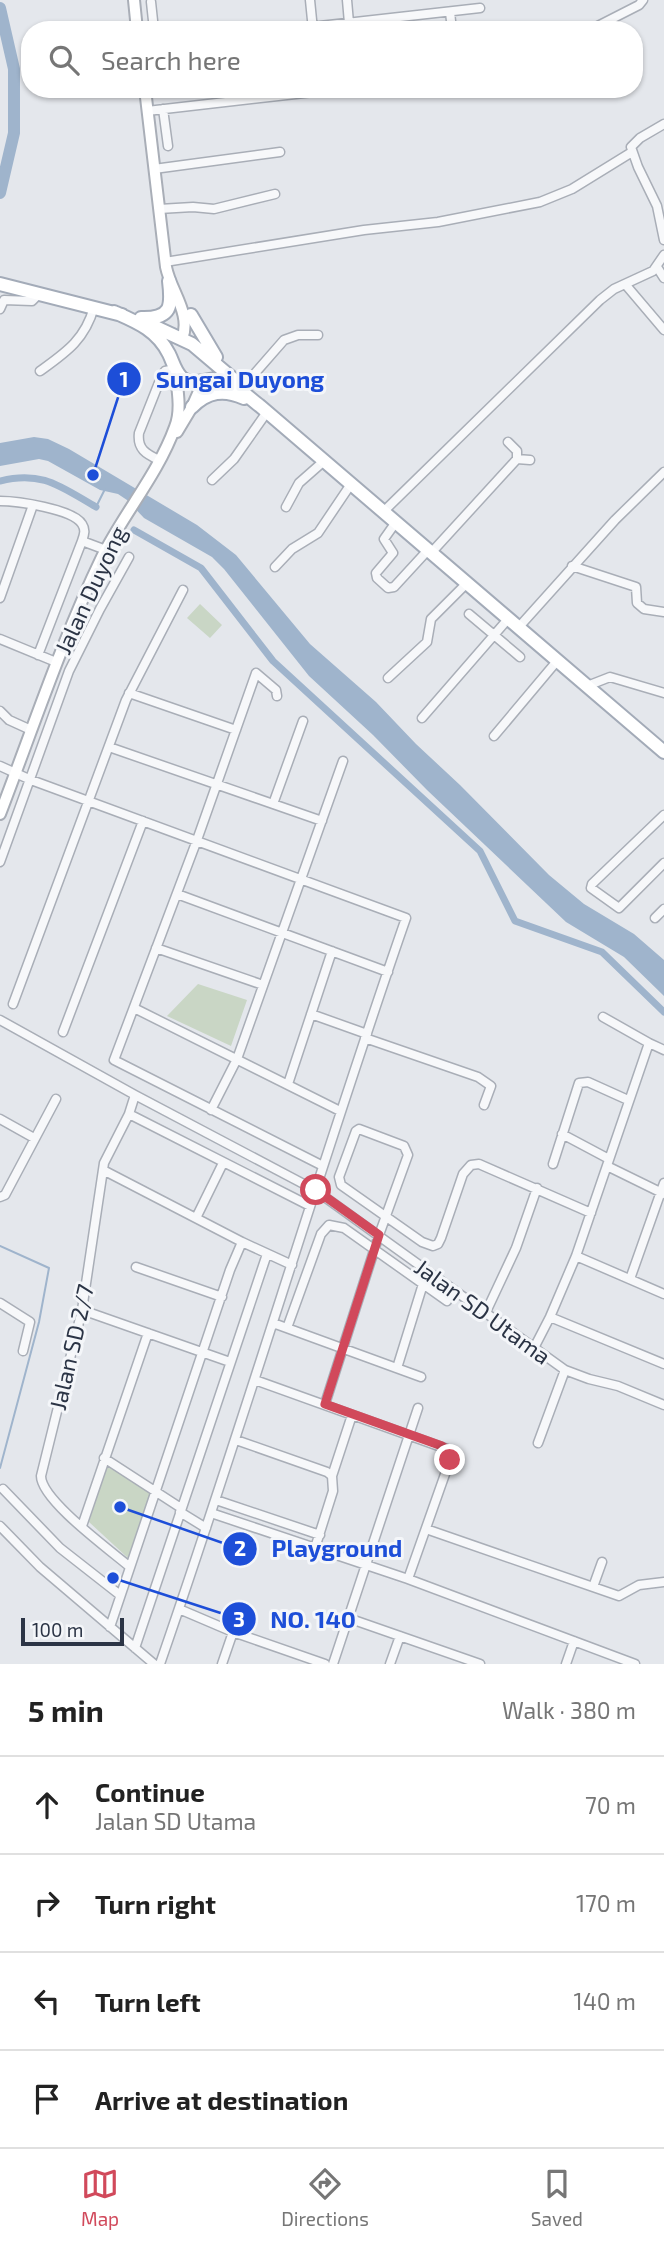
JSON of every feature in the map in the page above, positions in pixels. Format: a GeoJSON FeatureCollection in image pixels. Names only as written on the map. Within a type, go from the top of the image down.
{"type":"FeatureCollection","features":[{"type":"Feature","properties":{"kind":"main road"},"geometry":{"type":"LineString","coordinates":[[134,0],[136,21]]}},
{"type":"Feature","properties":{"kind":"main road"},"geometry":{"type":"LineString","coordinates":[[130,317],[152,318],[164,314],[170,303],[146,98]]}},
{"type":"Feature","properties":{"kind":"main road"},"geometry":{"type":"LineString","coordinates":[[167,270],[191,315],[230,376]]}},
{"type":"Feature","properties":{"kind":"main road"},"geometry":{"type":"LineString","coordinates":[[167,270],[186,322],[176,353],[175,369]]}},
{"type":"Feature","properties":{"kind":"main road"},"geometry":{"type":"LineString","coordinates":[[0,284],[114,312],[181,339],[204,352],[263,409]]}},
{"type":"Feature","properties":{"kind":"main road"},"geometry":{"type":"LineString","coordinates":[[114,312],[154,333],[162,341],[175,369],[184,380],[194,382],[217,379],[231,384],[263,409],[664,752]]}},
{"type":"Feature","properties":{"kind":"main road"},"geometry":{"type":"LineString","coordinates":[[166,449],[192,407],[204,380],[204,352],[191,315]]}},
{"type":"Feature","properties":{"kind":"main road","name":"Jalan Duyong"},"geometry":{"type":"LineString","coordinates":[[0,814],[4,793],[15,774],[56,662],[106,550],[166,449],[176,425],[178,415],[175,369]]}},
{"type":"Feature","properties":{"kind":"main road"},"geometry":{"type":"LineString","coordinates":[[192,407],[206,395],[223,392],[242,397],[263,409]]}},
{"type":"Feature","properties":{"kind":"street"},"geometry":{"type":"LineString","coordinates":[[310,0],[312,21]]}},
{"type":"Feature","properties":{"kind":"street"},"geometry":{"type":"LineString","coordinates":[[347,0],[349,21]]}},
{"type":"Feature","properties":{"kind":"street"},"geometry":{"type":"LineString","coordinates":[[608,21],[639,5],[643,0]]}},
{"type":"Feature","properties":{"kind":"street"},"geometry":{"type":"LineString","coordinates":[[151,2],[153,21]]}},
{"type":"Feature","properties":{"kind":"street"},"geometry":{"type":"LineString","coordinates":[[370,21],[481,8]]}},
{"type":"Feature","properties":{"kind":"street"},"geometry":{"type":"LineString","coordinates":[[450,12],[451,21]]}},
{"type":"Feature","properties":{"kind":"street"},"geometry":{"type":"LineString","coordinates":[[147,111],[253,98]]}},
{"type":"Feature","properties":{"kind":"street"},"geometry":{"type":"LineString","coordinates":[[163,109],[168,146]]}},
{"type":"Feature","properties":{"kind":"street"},"geometry":{"type":"LineString","coordinates":[[664,124],[640,138],[631,147],[657,206],[664,240]]}},
{"type":"Feature","properties":{"kind":"street"},"geometry":{"type":"LineString","coordinates":[[154,169],[280,152]]}},
{"type":"Feature","properties":{"kind":"street"},"geometry":{"type":"LineString","coordinates":[[167,270],[363,230],[438,222],[540,202],[572,189],[632,152]]}},
{"type":"Feature","properties":{"kind":"street"},"geometry":{"type":"LineString","coordinates":[[159,209],[214,209],[275,194]]}},
{"type":"Feature","properties":{"kind":"street"},"geometry":{"type":"LineString","coordinates":[[383,512],[600,300],[657,267],[664,255]]}},
{"type":"Feature","properties":{"kind":"street"},"geometry":{"type":"LineString","coordinates":[[657,267],[664,278]]}},
{"type":"Feature","properties":{"kind":"street"},"geometry":{"type":"LineString","coordinates":[[625,284],[664,330]]}},
{"type":"Feature","properties":{"kind":"street"},"geometry":{"type":"LineString","coordinates":[[0,309],[4,300],[32,301],[40,293]]}},
{"type":"Feature","properties":{"kind":"street"},"geometry":{"type":"LineString","coordinates":[[40,371],[66,354],[86,327],[94,307]]}},
{"type":"Feature","properties":{"kind":"street"},"geometry":{"type":"LineString","coordinates":[[242,387],[284,340],[298,335],[318,335]]}},
{"type":"Feature","properties":{"kind":"street"},"geometry":{"type":"LineString","coordinates":[[159,460],[143,450],[138,440],[139,433],[162,375],[175,369]]}},
{"type":"Feature","properties":{"kind":"street"},"geometry":{"type":"LineString","coordinates":[[212,480],[234,459],[263,409]]}},
{"type":"Feature","properties":{"kind":"street"},"geometry":{"type":"LineString","coordinates":[[396,523],[384,539],[393,553],[376,573],[377,578],[388,587],[394,586],[430,552],[517,459],[517,451],[508,442]]}},
{"type":"Feature","properties":{"kind":"street"},"geometry":{"type":"LineString","coordinates":[[517,459],[530,460]]}},
{"type":"Feature","properties":{"kind":"street"},"geometry":{"type":"LineString","coordinates":[[286,507],[299,482],[324,461]]}},
{"type":"Feature","properties":{"kind":"street"},"geometry":{"type":"LineString","coordinates":[[422,718],[494,635],[513,623],[664,472]]}},
{"type":"Feature","properties":{"kind":"street"},"geometry":{"type":"LineString","coordinates":[[275,567],[292,549],[318,533],[351,484]]}},
{"type":"Feature","properties":{"kind":"street"},"geometry":{"type":"LineString","coordinates":[[0,501],[33,505],[77,519],[85,532],[38,655]]}},
{"type":"Feature","properties":{"kind":"street"},"geometry":{"type":"LineString","coordinates":[[0,598],[33,505]]}},
{"type":"Feature","properties":{"kind":"street"},"geometry":{"type":"LineString","coordinates":[[82,541],[106,550]]}},
{"type":"Feature","properties":{"kind":"street"},"geometry":{"type":"LineString","coordinates":[[0,862],[69,671],[130,557]]}},
{"type":"Feature","properties":{"kind":"street"},"geometry":{"type":"LineString","coordinates":[[572,566],[636,587],[637,603],[644,609],[664,612]]}},
{"type":"Feature","properties":{"kind":"street"},"geometry":{"type":"LineString","coordinates":[[388,678],[427,642],[431,619],[467,583]]}},
{"type":"Feature","properties":{"kind":"street"},"geometry":{"type":"LineString","coordinates":[[13,1004],[129,693],[183,590]]}},
{"type":"Feature","properties":{"kind":"street"},"geometry":{"type":"LineString","coordinates":[[469,614],[520,657]]}},
{"type":"Feature","properties":{"kind":"street"},"geometry":{"type":"LineString","coordinates":[[0,639],[56,662]]}},
{"type":"Feature","properties":{"kind":"street"},"geometry":{"type":"LineString","coordinates":[[494,736],[557,661]]}},
{"type":"Feature","properties":{"kind":"street"},"geometry":{"type":"LineString","coordinates":[[277,696],[276,690],[256,673],[197,841],[114,1060],[323,1166]]}},
{"type":"Feature","properties":{"kind":"street"},"geometry":{"type":"LineString","coordinates":[[587,686],[610,677],[664,693]]}},
{"type":"Feature","properties":{"kind":"street"},"geometry":{"type":"LineString","coordinates":[[129,693],[236,730]]}},
{"type":"Feature","properties":{"kind":"street"},"geometry":{"type":"LineString","coordinates":[[0,711],[9,720],[31,730]]}},
{"type":"Feature","properties":{"kind":"street"},"geometry":{"type":"LineString","coordinates":[[273,804],[303,721]]}},
{"type":"Feature","properties":{"kind":"street"},"geometry":{"type":"LineString","coordinates":[[109,747],[322,821]]}},
{"type":"Feature","properties":{"kind":"street"},"geometry":{"type":"LineString","coordinates":[[211,1110],[237,1059],[343,761]]}},
{"type":"Feature","properties":{"kind":"street"},"geometry":{"type":"LineString","coordinates":[[0,766],[31,780],[406,918],[340,1111],[236,1440],[160,1664]]}},
{"type":"Feature","properties":{"kind":"street"},"geometry":{"type":"LineString","coordinates":[[664,815],[592,884],[591,888],[619,908],[664,863]]}},
{"type":"Feature","properties":{"kind":"street"},"geometry":{"type":"LineString","coordinates":[[63,1032],[143,821]]}},
{"type":"Feature","properties":{"kind":"street"},"geometry":{"type":"LineString","coordinates":[[177,894],[388,972]]}},
{"type":"Feature","properties":{"kind":"street"},"geometry":{"type":"LineString","coordinates":[[655,918],[664,909]]}},
{"type":"Feature","properties":{"kind":"street"},"geometry":{"type":"LineString","coordinates":[[156,948],[263,985]]}},
{"type":"Feature","properties":{"kind":"street"},"geometry":{"type":"LineString","coordinates":[[288,1084],[332,951]]}},
{"type":"Feature","properties":{"kind":"street"},"geometry":{"type":"LineString","coordinates":[[134,1008],[340,1111]]}},
{"type":"Feature","properties":{"kind":"street"},"geometry":{"type":"LineString","coordinates":[[311,1014],[478,1077],[491,1086],[484,1105]]}},
{"type":"Feature","properties":{"kind":"street"},"geometry":{"type":"LineString","coordinates":[[603,1017],[664,1050]]}},
{"type":"Feature","properties":{"kind":"street","name":"Jalan SD Utama"},"geometry":{"type":"LineString","coordinates":[[0,1020],[135,1096],[316,1190],[565,1370],[664,1405]]}},
{"type":"Feature","properties":{"kind":"street"},"geometry":{"type":"LineString","coordinates":[[534,1348],[576,1256],[649,1043]]}},
{"type":"Feature","properties":{"kind":"street"},"geometry":{"type":"LineString","coordinates":[[553,1164],[579,1083],[588,1082],[628,1100]]}},
{"type":"Feature","properties":{"kind":"street","name":"Jalan SD 2/7"},"geometry":{"type":"LineString","coordinates":[[130,1567],[59,1507],[41,1483],[82,1310],[103,1170],[135,1096]]}},
{"type":"Feature","properties":{"kind":"street"},"geometry":{"type":"LineString","coordinates":[[1,1197],[5,1195],[56,1099]]}},
{"type":"Feature","properties":{"kind":"street"},"geometry":{"type":"LineString","coordinates":[[129,1114],[310,1206]]}},
{"type":"Feature","properties":{"kind":"street"},"geometry":{"type":"LineString","coordinates":[[0,1119],[34,1138]]}},
{"type":"Feature","properties":{"kind":"street"},"geometry":{"type":"LineString","coordinates":[[325,1404],[335,1378],[342,1348],[386,1217],[407,1150],[404,1146],[359,1129],[352,1138],[339,1181],[341,1185],[386,1217],[422,1242],[433,1246],[441,1238],[463,1174],[471,1165],[486,1165],[591,1213]]}},
{"type":"Feature","properties":{"kind":"street"},"geometry":{"type":"LineString","coordinates":[[562,1133],[662,1193]]}},
{"type":"Feature","properties":{"kind":"street"},"geometry":{"type":"LineString","coordinates":[[197,1218],[223,1163]]}},
{"type":"Feature","properties":{"kind":"street"},"geometry":{"type":"LineString","coordinates":[[103,1170],[292,1265]]}},
{"type":"Feature","properties":{"kind":"street"},"geometry":{"type":"LineString","coordinates":[[630,1279],[664,1182]]}},
{"type":"Feature","properties":{"kind":"street"},"geometry":{"type":"LineString","coordinates":[[486,1312],[516,1248],[537,1188]]}},
{"type":"Feature","properties":{"kind":"street"},"geometry":{"type":"LineString","coordinates":[[287,1328],[326,1227],[334,1224],[344,1228],[447,1301]]}},
{"type":"Feature","properties":{"kind":"street"},"geometry":{"type":"LineString","coordinates":[[110,1627],[242,1242]]}},
{"type":"Feature","properties":{"kind":"street"},"geometry":{"type":"LineString","coordinates":[[135,1648],[267,1254]]}},
{"type":"Feature","properties":{"kind":"street"},"geometry":{"type":"LineString","coordinates":[[576,1256],[664,1294]]}},
{"type":"Feature","properties":{"kind":"street"},"geometry":{"type":"LineString","coordinates":[[136,1267],[222,1297]]}},
{"type":"Feature","properties":{"kind":"street"},"geometry":{"type":"LineString","coordinates":[[397,1368],[423,1284]]}},
{"type":"Feature","properties":{"kind":"street"},"geometry":{"type":"LineString","coordinates":[[0,1303],[30,1322],[23,1351]]}},
{"type":"Feature","properties":{"kind":"street"},"geometry":{"type":"LineString","coordinates":[[82,1310],[230,1362]]}},
{"type":"Feature","properties":{"kind":"street"},"geometry":{"type":"LineString","coordinates":[[550,1317],[664,1364]]}},
{"type":"Feature","properties":{"kind":"street"},"geometry":{"type":"LineString","coordinates":[[273,1323],[421,1377]]}},
{"type":"Feature","properties":{"kind":"street"},"geometry":{"type":"LineString","coordinates":[[82,1526],[148,1333]]}},
{"type":"Feature","properties":{"kind":"street"},"geometry":{"type":"LineString","coordinates":[[538,1443],[565,1370]]}},
{"type":"Feature","properties":{"kind":"street"},"geometry":{"type":"LineString","coordinates":[[255,1380],[442,1446],[450,1454],[408,1579]]}},
{"type":"Feature","properties":{"kind":"street"},"geometry":{"type":"LineString","coordinates":[[333,1664],[418,1408]]}},
{"type":"Feature","properties":{"kind":"street"},"geometry":{"type":"LineString","coordinates":[[315,1548],[333,1491],[332,1476],[352,1415]]}},
{"type":"Feature","properties":{"kind":"street"},"geometry":{"type":"LineString","coordinates":[[236,1440],[332,1476]]}},
{"type":"Feature","properties":{"kind":"street"},"geometry":{"type":"LineString","coordinates":[[104,1458],[156,1491],[206,1528]]}},
{"type":"Feature","properties":{"kind":"street"},"geometry":{"type":"LineString","coordinates":[[3,1489],[60,1548],[120,1595]]}},
{"type":"Feature","properties":{"kind":"street"},"geometry":{"type":"LineString","coordinates":[[216,1500],[320,1535]]}},
{"type":"Feature","properties":{"kind":"street"},"geometry":{"type":"LineString","coordinates":[[211,1513],[366,1564],[635,1664]]}},
{"type":"Feature","properties":{"kind":"street"},"geometry":{"type":"LineString","coordinates":[[0,1526],[40,1567],[154,1664]]}},
{"type":"Feature","properties":{"kind":"street"},"geometry":{"type":"LineString","coordinates":[[426,1529],[619,1596],[639,1585],[664,1581]]}},
{"type":"Feature","properties":{"kind":"street"},"geometry":{"type":"LineString","coordinates":[[593,1587],[602,1562]]}},
{"type":"Feature","properties":{"kind":"street"},"geometry":{"type":"LineString","coordinates":[[179,1609],[233,1632],[325,1664]]}},
{"type":"Feature","properties":{"kind":"street"},"geometry":{"type":"LineString","coordinates":[[348,1618],[480,1664]]}},
{"type":"Feature","properties":{"kind":"street"},"geometry":{"type":"LineString","coordinates":[[222,1664],[233,1632]]}},
{"type":"Feature","properties":{"kind":"street"},"geometry":{"type":"LineString","coordinates":[[390,1664],[400,1636]]}},
{"type":"Feature","properties":{"kind":"street"},"geometry":{"type":"LineString","coordinates":[[566,1664],[574,1641]]}},
{"type":"Feature","properties":{"kind":"street"},"geometry":{"type":"LineString","coordinates":[[447,1664],[450,1654]]}},
{"type":"Feature","properties":{"kind":"green space"},"geometry":{"type":"Polygon","coordinates":[[[200,604],[222,625],[210,638],[187,618],[200,604]]]}},
{"type":"Feature","properties":{"kind":"green space"},"geometry":{"type":"Polygon","coordinates":[[[198,984],[247,1000],[231,1046],[167,1016],[198,984]]]}},
{"type":"Feature","properties":{"kind":"green space"},"geometry":{"type":"Polygon","coordinates":[[[107,1464],[152,1493],[128,1558],[89,1522],[107,1464]]]}},
{"type":"Feature","properties":{"kind":"water"},"geometry":{"type":"Polygon","coordinates":[[[34,437],[48,439],[69,449],[197,525],[236,555],[310,644],[376,702],[549,875],[584,904],[634,934],[664,960],[664,996],[624,957],[566,922],[309,676],[212,557],[144,518],[118,494],[100,490],[48,461],[39,459],[0,466],[0,443],[34,437]]]}},
{"type":"Feature","properties":{"kind":"waterway"},"geometry":{"type":"LineString","coordinates":[[0,8],[14,69],[14,133],[0,193]]}},
{"type":"Feature","properties":{"kind":"waterway"},"geometry":{"type":"LineString","coordinates":[[0,481],[15,478],[40,479],[51,482],[96,507]]}},
{"type":"Feature","properties":{"kind":"waterway"},"geometry":{"type":"LineString","coordinates":[[96,507],[105,489]]}},
{"type":"Feature","properties":{"kind":"waterway"},"geometry":{"type":"LineString","coordinates":[[134,530],[201,568],[273,661],[480,851],[515,921],[602,952],[664,1012]]}},
{"type":"Feature","properties":{"kind":"waterway"},"geometry":{"type":"LineString","coordinates":[[0,1246],[49,1268],[39,1322],[0,1468]]}},
{"type":"Feature","properties":{"kind":"place","name":"Sungai Duyong"},"geometry":{"type":"Point","coordinates":[93,475]}},
{"type":"Feature","properties":{"kind":"place","name":"Playground"},"geometry":{"type":"Point","coordinates":[120,1507]}},
{"type":"Feature","properties":{"kind":"place","name":"NO. 140"},"geometry":{"type":"Point","coordinates":[113,1578]}},
{"type":"Feature","properties":{"kind":"route"},"geometry":{"type":"LineString","coordinates":[[316,1190],[379,1235],[325,1404],[442,1446],[450,1454],[450,1460]]}}]}
